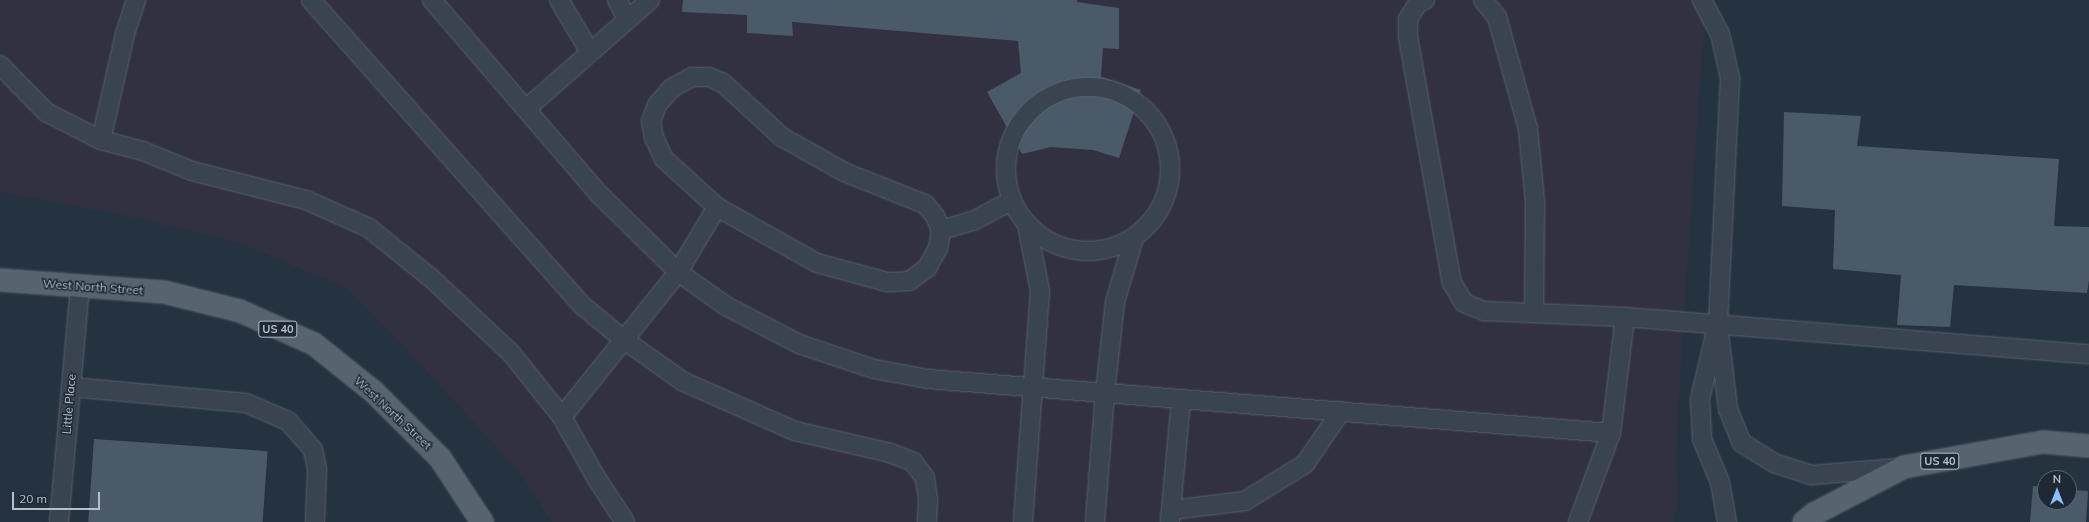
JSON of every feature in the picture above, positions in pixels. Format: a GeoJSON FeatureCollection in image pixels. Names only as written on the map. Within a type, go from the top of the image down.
{"type":"FeatureCollection","features":[{"type":"Feature","properties":{"kind":"main road","name":"West North Street"},"geometry":{"type":"LineString","coordinates":[[0,280],[164,292],[240,311],[314,344],[374,392],[440,458],[482,522]]}},
{"type":"Feature","properties":{"kind":"main road","name":"US 40"},"geometry":{"type":"LineString","coordinates":[[1804,522],[1814,514],[1904,467],[2043,442],[2089,446]]}},
{"type":"Feature","properties":{"kind":"lane"},"geometry":{"type":"LineString","coordinates":[[101,140],[125,34],[136,0]]}},
{"type":"Feature","properties":{"kind":"lane"},"geometry":{"type":"LineString","coordinates":[[311,0],[583,306],[623,339],[682,380],[795,431],[890,453],[913,462],[925,478],[928,500],[927,522]]}},
{"type":"Feature","properties":{"kind":"lane"},"geometry":{"type":"LineString","coordinates":[[432,0],[599,194],[678,272],[726,306],[799,344],[866,366],[928,379],[1611,433]]}},
{"type":"Feature","properties":{"kind":"lane"},"geometry":{"type":"LineString","coordinates":[[559,0],[590,52]]}},
{"type":"Feature","properties":{"kind":"lane"},"geometry":{"type":"LineString","coordinates":[[617,0],[627,20]]}},
{"type":"Feature","properties":{"kind":"lane"},"geometry":{"type":"LineString","coordinates":[[526,109],[650,0]]}},
{"type":"Feature","properties":{"kind":"lane"},"geometry":{"type":"LineString","coordinates":[[1425,0],[1418,3],[1408,20],[1408,37],[1452,283],[1464,303],[1484,311],[1625,317],[2089,354]]}},
{"type":"Feature","properties":{"kind":"lane"},"geometry":{"type":"LineString","coordinates":[[1483,0],[1497,16],[1528,129],[1535,202],[1534,313]]}},
{"type":"Feature","properties":{"kind":"lane"},"geometry":{"type":"LineString","coordinates":[[1702,0],[1720,34],[1730,78],[1718,325],[1728,409],[1742,443],[1774,464],[1812,475],[1904,467]]}},
{"type":"Feature","properties":{"kind":"lane"},"geometry":{"type":"LineString","coordinates":[[0,65],[46,112],[101,140],[143,151],[192,171],[306,200],[369,228],[431,278],[511,353],[562,417],[597,479],[625,522]]}},
{"type":"Feature","properties":{"kind":"lane"},"geometry":{"type":"LineString","coordinates":[[692,77],[710,77],[723,83],[782,137],[844,172],[925,204],[935,216],[941,230],[938,248],[927,268],[909,282],[887,282],[817,263],[717,207],[664,158],[654,138],[651,121],[657,105],[672,88],[692,77]]}},
{"type":"Feature","properties":{"kind":"lane"},"geometry":{"type":"LineString","coordinates":[[1023,522],[1040,291],[1026,225],[1011,201],[1005,173],[1008,144],[1020,120],[1041,100],[1068,89],[1097,87],[1123,94],[1146,110],[1163,134],[1171,161],[1168,192],[1155,218],[1134,238],[1108,250],[1079,252],[1050,243],[1026,225]]}},
{"type":"Feature","properties":{"kind":"lane"},"geometry":{"type":"LineString","coordinates":[[941,230],[973,222],[1011,201]]}},
{"type":"Feature","properties":{"kind":"lane"},"geometry":{"type":"LineString","coordinates":[[562,417],[678,272],[717,207]]}},
{"type":"Feature","properties":{"kind":"lane"},"geometry":{"type":"LineString","coordinates":[[1095,522],[1105,393],[1115,302],[1134,238]]}},
{"type":"Feature","properties":{"kind":"lane","name":"Little Place"},"geometry":{"type":"LineString","coordinates":[[59,522],[80,286]]}},
{"type":"Feature","properties":{"kind":"lane"},"geometry":{"type":"LineString","coordinates":[[1578,522],[1611,433],[1625,317]]}},
{"type":"Feature","properties":{"kind":"lane"},"geometry":{"type":"LineString","coordinates":[[1718,325],[1700,399],[1702,439],[1720,482],[1727,522]]}},
{"type":"Feature","properties":{"kind":"lane"},"geometry":{"type":"LineString","coordinates":[[70,387],[246,403],[288,421],[313,450],[317,469],[315,522]]}},
{"type":"Feature","properties":{"kind":"lane"},"geometry":{"type":"LineString","coordinates":[[1181,399],[1170,516],[1245,501],[1304,464],[1341,411]]}},
{"type":"Feature","properties":{"kind":"shaded area"},"geometry":{"type":"Polygon","coordinates":[[[0,0],[1710,0],[1702,51],[1681,360],[1676,460],[1679,502],[1673,522],[552,522],[521,474],[427,371],[348,289],[243,244],[127,216],[0,192],[0,0]]]}},
{"type":"Feature","properties":{"kind":"building"},"geometry":{"type":"Polygon","coordinates":[[[683,0],[1077,0],[1077,2],[1119,8],[1119,49],[1103,48],[1101,77],[1141,90],[1119,158],[1093,150],[1051,147],[1022,154],[987,92],[1021,73],[1018,41],[792,22],[793,36],[747,33],[747,15],[682,12],[683,0]]]}},
{"type":"Feature","properties":{"kind":"building"},"geometry":{"type":"Polygon","coordinates":[[[1784,112],[1861,116],[1857,146],[2059,159],[2054,226],[2089,227],[2089,280],[2087,293],[1954,285],[1950,327],[1897,325],[1901,275],[1833,269],[1835,210],[1782,206],[1784,112]]]}},
{"type":"Feature","properties":{"kind":"building"},"geometry":{"type":"Polygon","coordinates":[[[94,439],[268,451],[263,522],[88,522],[94,439]]]}},
{"type":"Feature","properties":{"kind":"building"},"geometry":{"type":"Polygon","coordinates":[[[2033,486],[2037,486],[2037,510],[2077,510],[2077,490],[2088,491],[2086,522],[2030,522],[2033,486]]]}}]}
